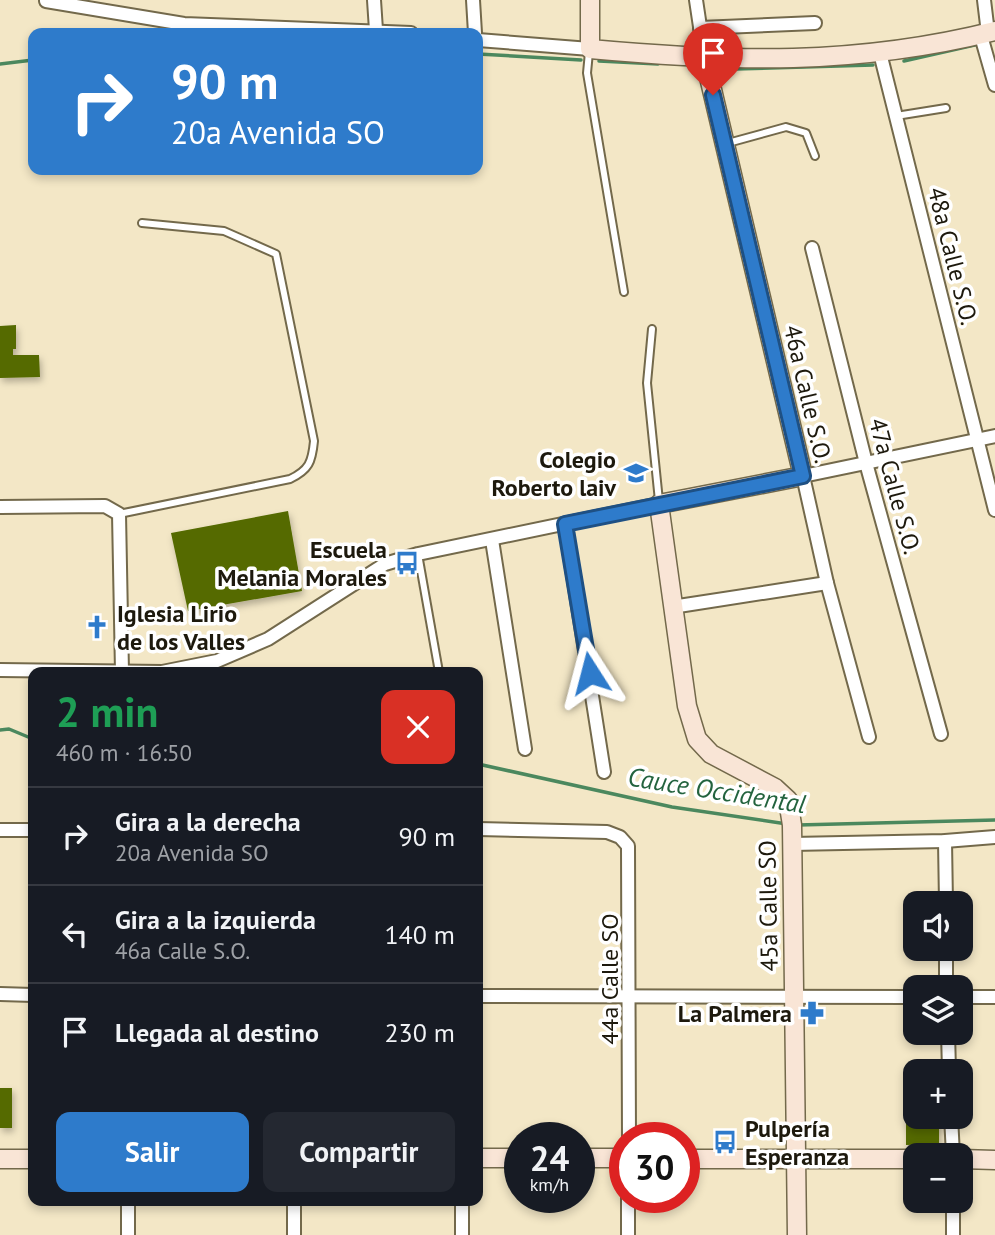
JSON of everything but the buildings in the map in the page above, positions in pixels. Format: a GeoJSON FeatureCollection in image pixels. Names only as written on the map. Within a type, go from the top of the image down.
{"type":"FeatureCollection","features":[{"type":"Feature","properties":{"kind":"street"},"geometry":{"type":"LineString","coordinates":[[373,0],[376,28]]}},
{"type":"Feature","properties":{"kind":"street"},"geometry":{"type":"LineString","coordinates":[[473,0],[475,28]]}},
{"type":"Feature","properties":{"kind":"street"},"geometry":{"type":"LineString","coordinates":[[590,0],[590,50]]}},
{"type":"Feature","properties":{"kind":"street"},"geometry":{"type":"LineString","coordinates":[[696,0],[705,60]]}},
{"type":"Feature","properties":{"kind":"street"},"geometry":{"type":"LineString","coordinates":[[984,0],[995,85]]}},
{"type":"Feature","properties":{"kind":"street"},"geometry":{"type":"LineString","coordinates":[[46,1],[184,24],[312,28]]}},
{"type":"Feature","properties":{"kind":"street"},"geometry":{"type":"LineString","coordinates":[[701,28],[815,23]]}},
{"type":"Feature","properties":{"kind":"street"},"geometry":{"type":"LineString","coordinates":[[483,40],[705,60],[833,58],[916,49],[988,33]]}},
{"type":"Feature","properties":{"kind":"street","name":"48a Calle S.O."},"geometry":{"type":"LineString","coordinates":[[880,53],[995,510]]}},
{"type":"Feature","properties":{"kind":"street","name":"46a Calle S.O."},"geometry":{"type":"LineString","coordinates":[[705,60],[827,583],[869,737]]}},
{"type":"Feature","properties":{"kind":"street","name":"47a Calle S.O."},"geometry":{"type":"LineString","coordinates":[[812,248],[866,463],[940,734]]}},
{"type":"Feature","properties":{"kind":"street"},"geometry":{"type":"LineString","coordinates":[[187,667],[217,661],[268,639],[385,564],[418,554],[995,436]]}},
{"type":"Feature","properties":{"kind":"street","name":"45a Calle SO"},"geometry":{"type":"LineString","coordinates":[[659,504],[687,706],[697,739],[711,754],[775,788],[788,800],[792,844],[797,1235]]}},
{"type":"Feature","properties":{"kind":"street"},"geometry":{"type":"LineString","coordinates":[[0,507],[106,506],[118,514],[122,667]]}},
{"type":"Feature","properties":{"kind":"street"},"geometry":{"type":"LineString","coordinates":[[565,524],[604,772]]}},
{"type":"Feature","properties":{"kind":"street"},"geometry":{"type":"LineString","coordinates":[[492,540],[525,749]]}},
{"type":"Feature","properties":{"kind":"street"},"geometry":{"type":"LineString","coordinates":[[672,607],[827,583]]}},
{"type":"Feature","properties":{"kind":"street"},"geometry":{"type":"LineString","coordinates":[[0,670],[28,670]]}},
{"type":"Feature","properties":{"kind":"street","name":"44a Calle SO"},"geometry":{"type":"LineString","coordinates":[[483,828],[607,832],[620,837],[628,846],[629,1122]]}},
{"type":"Feature","properties":{"kind":"street"},"geometry":{"type":"LineString","coordinates":[[0,830],[28,830]]}},
{"type":"Feature","properties":{"kind":"street"},"geometry":{"type":"LineString","coordinates":[[792,844],[945,841],[995,837]]}},
{"type":"Feature","properties":{"kind":"street"},"geometry":{"type":"LineString","coordinates":[[945,841],[946,891]]}},
{"type":"Feature","properties":{"kind":"street"},"geometry":{"type":"LineString","coordinates":[[0,994],[28,995]]}},
{"type":"Feature","properties":{"kind":"street"},"geometry":{"type":"LineString","coordinates":[[483,996],[903,997]]}},
{"type":"Feature","properties":{"kind":"street"},"geometry":{"type":"LineString","coordinates":[[973,997],[995,997]]}},
{"type":"Feature","properties":{"kind":"street"},"geometry":{"type":"LineString","coordinates":[[483,1158],[504,1158]]}},
{"type":"Feature","properties":{"kind":"street"},"geometry":{"type":"LineString","coordinates":[[0,1159],[28,1159]]}},
{"type":"Feature","properties":{"kind":"street"},"geometry":{"type":"LineString","coordinates":[[700,1159],[903,1159]]}},
{"type":"Feature","properties":{"kind":"street"},"geometry":{"type":"LineString","coordinates":[[973,1159],[995,1160]]}},
{"type":"Feature","properties":{"kind":"street"},"geometry":{"type":"LineString","coordinates":[[128,1206],[128,1235]]}},
{"type":"Feature","properties":{"kind":"street"},"geometry":{"type":"LineString","coordinates":[[294,1206],[295,1235]]}},
{"type":"Feature","properties":{"kind":"street"},"geometry":{"type":"LineString","coordinates":[[462,1206],[462,1235]]}},
{"type":"Feature","properties":{"kind":"street"},"geometry":{"type":"LineString","coordinates":[[628,1213],[628,1235]]}},
{"type":"Feature","properties":{"kind":"street"},"geometry":{"type":"LineString","coordinates":[[953,1213],[953,1235]]}},
{"type":"Feature","properties":{"kind":"lane"},"geometry":{"type":"LineString","coordinates":[[590,50],[587,73],[624,292]]}},
{"type":"Feature","properties":{"kind":"lane"},"geometry":{"type":"LineString","coordinates":[[896,116],[946,108]]}},
{"type":"Feature","properties":{"kind":"lane"},"geometry":{"type":"LineString","coordinates":[[724,143],[786,127],[794,128],[806,133],[815,156]]}},
{"type":"Feature","properties":{"kind":"lane"},"geometry":{"type":"LineString","coordinates":[[118,514],[290,479],[304,472],[313,461],[314,442],[276,254],[224,231],[142,223]]}},
{"type":"Feature","properties":{"kind":"lane"},"geometry":{"type":"LineString","coordinates":[[652,329],[647,383],[659,504]]}},
{"type":"Feature","properties":{"kind":"lane"},"geometry":{"type":"LineString","coordinates":[[418,554],[438,667]]}},
{"type":"Feature","properties":{"kind":"waterway"},"geometry":{"type":"LineString","coordinates":[[904,61],[979,44]]}},
{"type":"Feature","properties":{"kind":"waterway"},"geometry":{"type":"LineString","coordinates":[[483,54],[581,60]]}},
{"type":"Feature","properties":{"kind":"waterway"},"geometry":{"type":"LineString","coordinates":[[0,64],[28,61]]}},
{"type":"Feature","properties":{"kind":"waterway"},"geometry":{"type":"LineString","coordinates":[[599,61],[658,64]]}},
{"type":"Feature","properties":{"kind":"waterway"},"geometry":{"type":"LineString","coordinates":[[735,69],[873,65]]}},
{"type":"Feature","properties":{"kind":"waterway","name":"Cauce Occidental"},"geometry":{"type":"LineString","coordinates":[[0,730],[9,729],[28,737]]}},
{"type":"Feature","properties":{"kind":"waterway","name":"Cauce Occidental"},"geometry":{"type":"LineString","coordinates":[[483,765],[672,807],[787,824]]}},
{"type":"Feature","properties":{"kind":"waterway","name":"Cauce Occidental"},"geometry":{"type":"LineString","coordinates":[[798,825],[995,820]]}},
{"type":"Feature","properties":{"kind":"place","name":"Colegio Roberto laiv"},"geometry":{"type":"Point","coordinates":[636,473]}},
{"type":"Feature","properties":{"kind":"place","name":"Escuela Melania Morales"},"geometry":{"type":"Point","coordinates":[407,563]}},
{"type":"Feature","properties":{"kind":"place","name":"Iglesia Lirio de los Valles"},"geometry":{"type":"Point","coordinates":[97,627]}},
{"type":"Feature","properties":{"kind":"place","name":"La Palmera"},"geometry":{"type":"Point","coordinates":[812,1013]}},
{"type":"Feature","properties":{"kind":"place","name":"Pulpería Esperanza"},"geometry":{"type":"Point","coordinates":[725,1142]}},
{"type":"Feature","properties":{"kind":"route"},"geometry":{"type":"LineString","coordinates":[[590,673],[565,524],[803,476],[713,95]]}}]}
